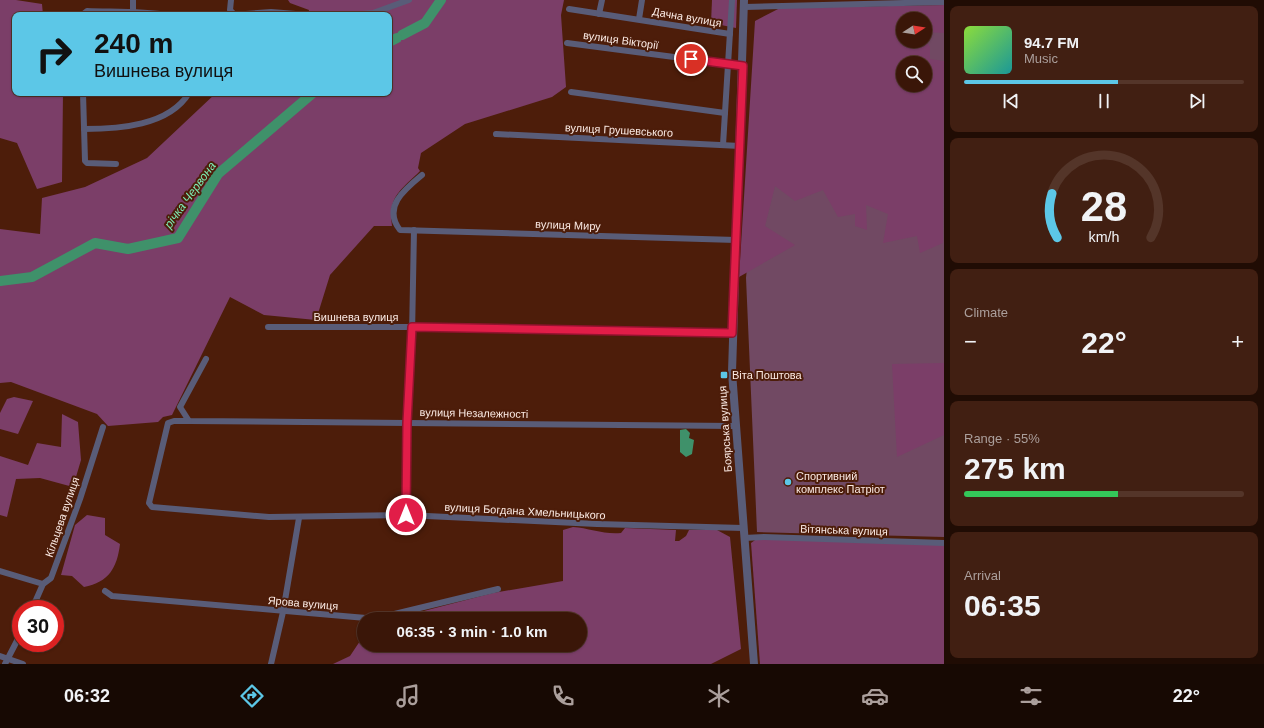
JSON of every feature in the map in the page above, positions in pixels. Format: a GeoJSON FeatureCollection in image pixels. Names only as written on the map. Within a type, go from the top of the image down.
{"type":"FeatureCollection","features":[{"type":"Feature","properties":{"kind":"street"},"geometry":{"type":"LineString","coordinates":[[133,0],[133,12]]}},
{"type":"Feature","properties":{"kind":"street"},"geometry":{"type":"LineString","coordinates":[[231,0],[230,10],[232,12]]}},
{"type":"Feature","properties":{"kind":"street"},"geometry":{"type":"LineString","coordinates":[[373,12],[409,0]]}},
{"type":"Feature","properties":{"kind":"street"},"geometry":{"type":"LineString","coordinates":[[600,14],[602,0]]}},
{"type":"Feature","properties":{"kind":"street"},"geometry":{"type":"LineString","coordinates":[[639,19],[642,0]]}},
{"type":"Feature","properties":{"kind":"street"},"geometry":{"type":"LineString","coordinates":[[723,146],[732,0]]}},
{"type":"Feature","properties":{"kind":"street"},"geometry":{"type":"LineString","coordinates":[[744,4],[944,2]]}},
{"type":"Feature","properties":{"kind":"street","name":"Боярська вулиця"},"geometry":{"type":"LineString","coordinates":[[744,4],[743,66],[732,333],[735,426],[754,664]]}},
{"type":"Feature","properties":{"kind":"street","name":"Дачна вулиця"},"geometry":{"type":"LineString","coordinates":[[569,9],[730,34]]}},
{"type":"Feature","properties":{"kind":"street"},"geometry":{"type":"LineString","coordinates":[[112,12],[125,10],[130,12]]}},
{"type":"Feature","properties":{"kind":"street"},"geometry":{"type":"LineString","coordinates":[[86,12],[96,12]]}},
{"type":"Feature","properties":{"kind":"street","name":"вулиця Вікторії"},"geometry":{"type":"LineString","coordinates":[[567,43],[743,66]]}},
{"type":"Feature","properties":{"kind":"street"},"geometry":{"type":"LineString","coordinates":[[571,92],[725,113]]}},
{"type":"Feature","properties":{"kind":"street"},"geometry":{"type":"LineString","coordinates":[[83,96],[85,161],[116,164]]}},
{"type":"Feature","properties":{"kind":"street"},"geometry":{"type":"LineString","coordinates":[[84,129],[111,128],[143,123],[177,107],[186,96]]}},
{"type":"Feature","properties":{"kind":"street","name":"вулиця Грушевського"},"geometry":{"type":"LineString","coordinates":[[496,134],[740,146]]}},
{"type":"Feature","properties":{"kind":"street","name":"вулиця Миру"},"geometry":{"type":"LineString","coordinates":[[422,175],[400,194],[394,210],[395,223],[400,230],[736,240]]}},
{"type":"Feature","properties":{"kind":"street"},"geometry":{"type":"LineString","coordinates":[[406,515],[407,423],[412,327],[414,230]]}},
{"type":"Feature","properties":{"kind":"street","name":"Вишнева вулиця"},"geometry":{"type":"LineString","coordinates":[[268,327],[412,327],[732,333]]}},
{"type":"Feature","properties":{"kind":"street"},"geometry":{"type":"LineString","coordinates":[[190,421],[180,407],[206,359]]}},
{"type":"Feature","properties":{"kind":"street","name":"вулиця Богдана Хмельницького"},"geometry":{"type":"LineString","coordinates":[[190,421],[174,421],[168,423],[149,503],[152,507],[232,515],[299,518],[406,515],[597,524],[743,528]]}},
{"type":"Feature","properties":{"kind":"street","name":"вулиця Незалежності"},"geometry":{"type":"LineString","coordinates":[[190,421],[735,426]]}},
{"type":"Feature","properties":{"kind":"street","name":"Кільцева вулиця"},"geometry":{"type":"LineString","coordinates":[[36,600],[43,584],[51,578],[60,556],[103,427]]}},
{"type":"Feature","properties":{"kind":"street"},"geometry":{"type":"LineString","coordinates":[[271,664],[283,612],[299,518]]}},
{"type":"Feature","properties":{"kind":"street","name":"Вітянська вулиця"},"geometry":{"type":"LineString","coordinates":[[744,538],[764,537],[944,543]]}},
{"type":"Feature","properties":{"kind":"street"},"geometry":{"type":"LineString","coordinates":[[0,570],[43,584]]}},
{"type":"Feature","properties":{"kind":"street","name":"Ярова вулиця"},"geometry":{"type":"LineString","coordinates":[[105,591],[112,596],[236,606],[283,612],[378,618],[498,589]]}},
{"type":"Feature","properties":{"kind":"street"},"geometry":{"type":"LineString","coordinates":[[7,661],[12,651]]}},
{"type":"Feature","properties":{"kind":"street"},"geometry":{"type":"LineString","coordinates":[[0,656],[7,661],[23,664]]}},
{"type":"Feature","properties":{"kind":"shaded area"},"geometry":{"type":"Polygon","coordinates":[[[0,0],[16,0],[42,4],[43,12],[12,12],[12,96],[63,96],[62,182],[37,189],[17,143],[0,138],[0,0]]]}},
{"type":"Feature","properties":{"kind":"shaded area"},"geometry":{"type":"Polygon","coordinates":[[[288,0],[564,0],[561,15],[566,87],[552,97],[465,124],[421,153],[418,168],[420,171],[401,189],[394,201],[391,216],[392,226],[374,226],[330,275],[316,320],[264,315],[230,297],[172,415],[163,417],[158,422],[108,426],[97,414],[11,382],[0,383],[0,229],[40,234],[42,198],[85,187],[147,158],[213,96],[392,96],[392,12],[309,12],[309,10],[290,3],[288,0]]]}},
{"type":"Feature","properties":{"kind":"shaded area"},"geometry":{"type":"Polygon","coordinates":[[[712,0],[737,0],[736,28],[711,23],[712,0]]]}},
{"type":"Feature","properties":{"kind":"shaded area"},"geometry":{"type":"Polygon","coordinates":[[[944,5],[944,33],[932,32],[932,12],[896,12],[896,48],[930,48],[930,56],[896,56],[896,92],[932,92],[932,59],[944,61],[943,243],[920,253],[917,236],[883,243],[888,214],[866,205],[867,230],[855,226],[855,214],[838,217],[823,190],[795,201],[775,186],[765,226],[795,245],[739,277],[755,21],[780,8],[944,5]]]}},
{"type":"Feature","properties":{"kind":"shaded area"},"geometry":{"type":"Polygon","coordinates":[[[944,8],[944,537],[757,532],[746,278],[772,26],[896,13],[896,48],[932,48],[932,12],[906,12],[944,8]]]}},
{"type":"Feature","properties":{"kind":"shaded area"},"geometry":{"type":"Polygon","coordinates":[[[944,363],[944,435],[897,457],[892,364],[944,363]]]}},
{"type":"Feature","properties":{"kind":"shaded area"},"geometry":{"type":"Polygon","coordinates":[[[14,397],[33,401],[18,434],[0,429],[0,413],[7,399],[14,397]]]}},
{"type":"Feature","properties":{"kind":"shaded area"},"geometry":{"type":"Polygon","coordinates":[[[62,414],[78,422],[81,460],[73,487],[40,478],[16,479],[7,517],[0,515],[0,456],[28,465],[37,443],[61,447],[62,414]]]}},
{"type":"Feature","properties":{"kind":"shaded area"},"geometry":{"type":"Polygon","coordinates":[[[686,429],[690,433],[689,438],[694,440],[692,454],[686,457],[680,452],[680,430],[686,429]]]}},
{"type":"Feature","properties":{"kind":"shaded area"},"geometry":{"type":"Polygon","coordinates":[[[87,515],[105,518],[105,535],[120,544],[117,560],[106,578],[93,585],[84,587],[72,576],[61,575],[75,525],[87,515]]]}},
{"type":"Feature","properties":{"kind":"shaded area"},"geometry":{"type":"Polygon","coordinates":[[[573,527],[603,532],[621,533],[625,528],[676,530],[675,541],[679,541],[686,536],[689,530],[717,530],[730,537],[741,649],[711,664],[333,664],[350,656],[357,646],[357,652],[587,652],[587,612],[420,612],[493,593],[563,581],[563,530],[573,527]]]}},
{"type":"Feature","properties":{"kind":"shaded area"},"geometry":{"type":"Polygon","coordinates":[[[762,535],[944,542],[944,664],[760,664],[751,543],[762,535]]]}},
{"type":"Feature","properties":{"kind":"waterway"},"geometry":{"type":"LineString","coordinates":[[402,35],[425,23],[441,0]]}},
{"type":"Feature","properties":{"kind":"waterway","name":"річка Червона"},"geometry":{"type":"LineString","coordinates":[[392,40],[397,38]]}},
{"type":"Feature","properties":{"kind":"waterway","name":"річка Червона"},"geometry":{"type":"LineString","coordinates":[[0,281],[32,277],[95,243],[128,249],[178,238],[218,174],[309,96]]}},
{"type":"Feature","properties":{"kind":"place","name":"Віта Поштова"},"geometry":{"type":"Point","coordinates":[724,375]}},
{"type":"Feature","properties":{"kind":"place","name":"Спортивний комплекс Патріот"},"geometry":{"type":"Point","coordinates":[788,482]}},
{"type":"Feature","properties":{"kind":"route"},"geometry":{"type":"LineString","coordinates":[[406,515],[407,423],[412,327],[732,333],[743,66],[691,59]]}}]}
